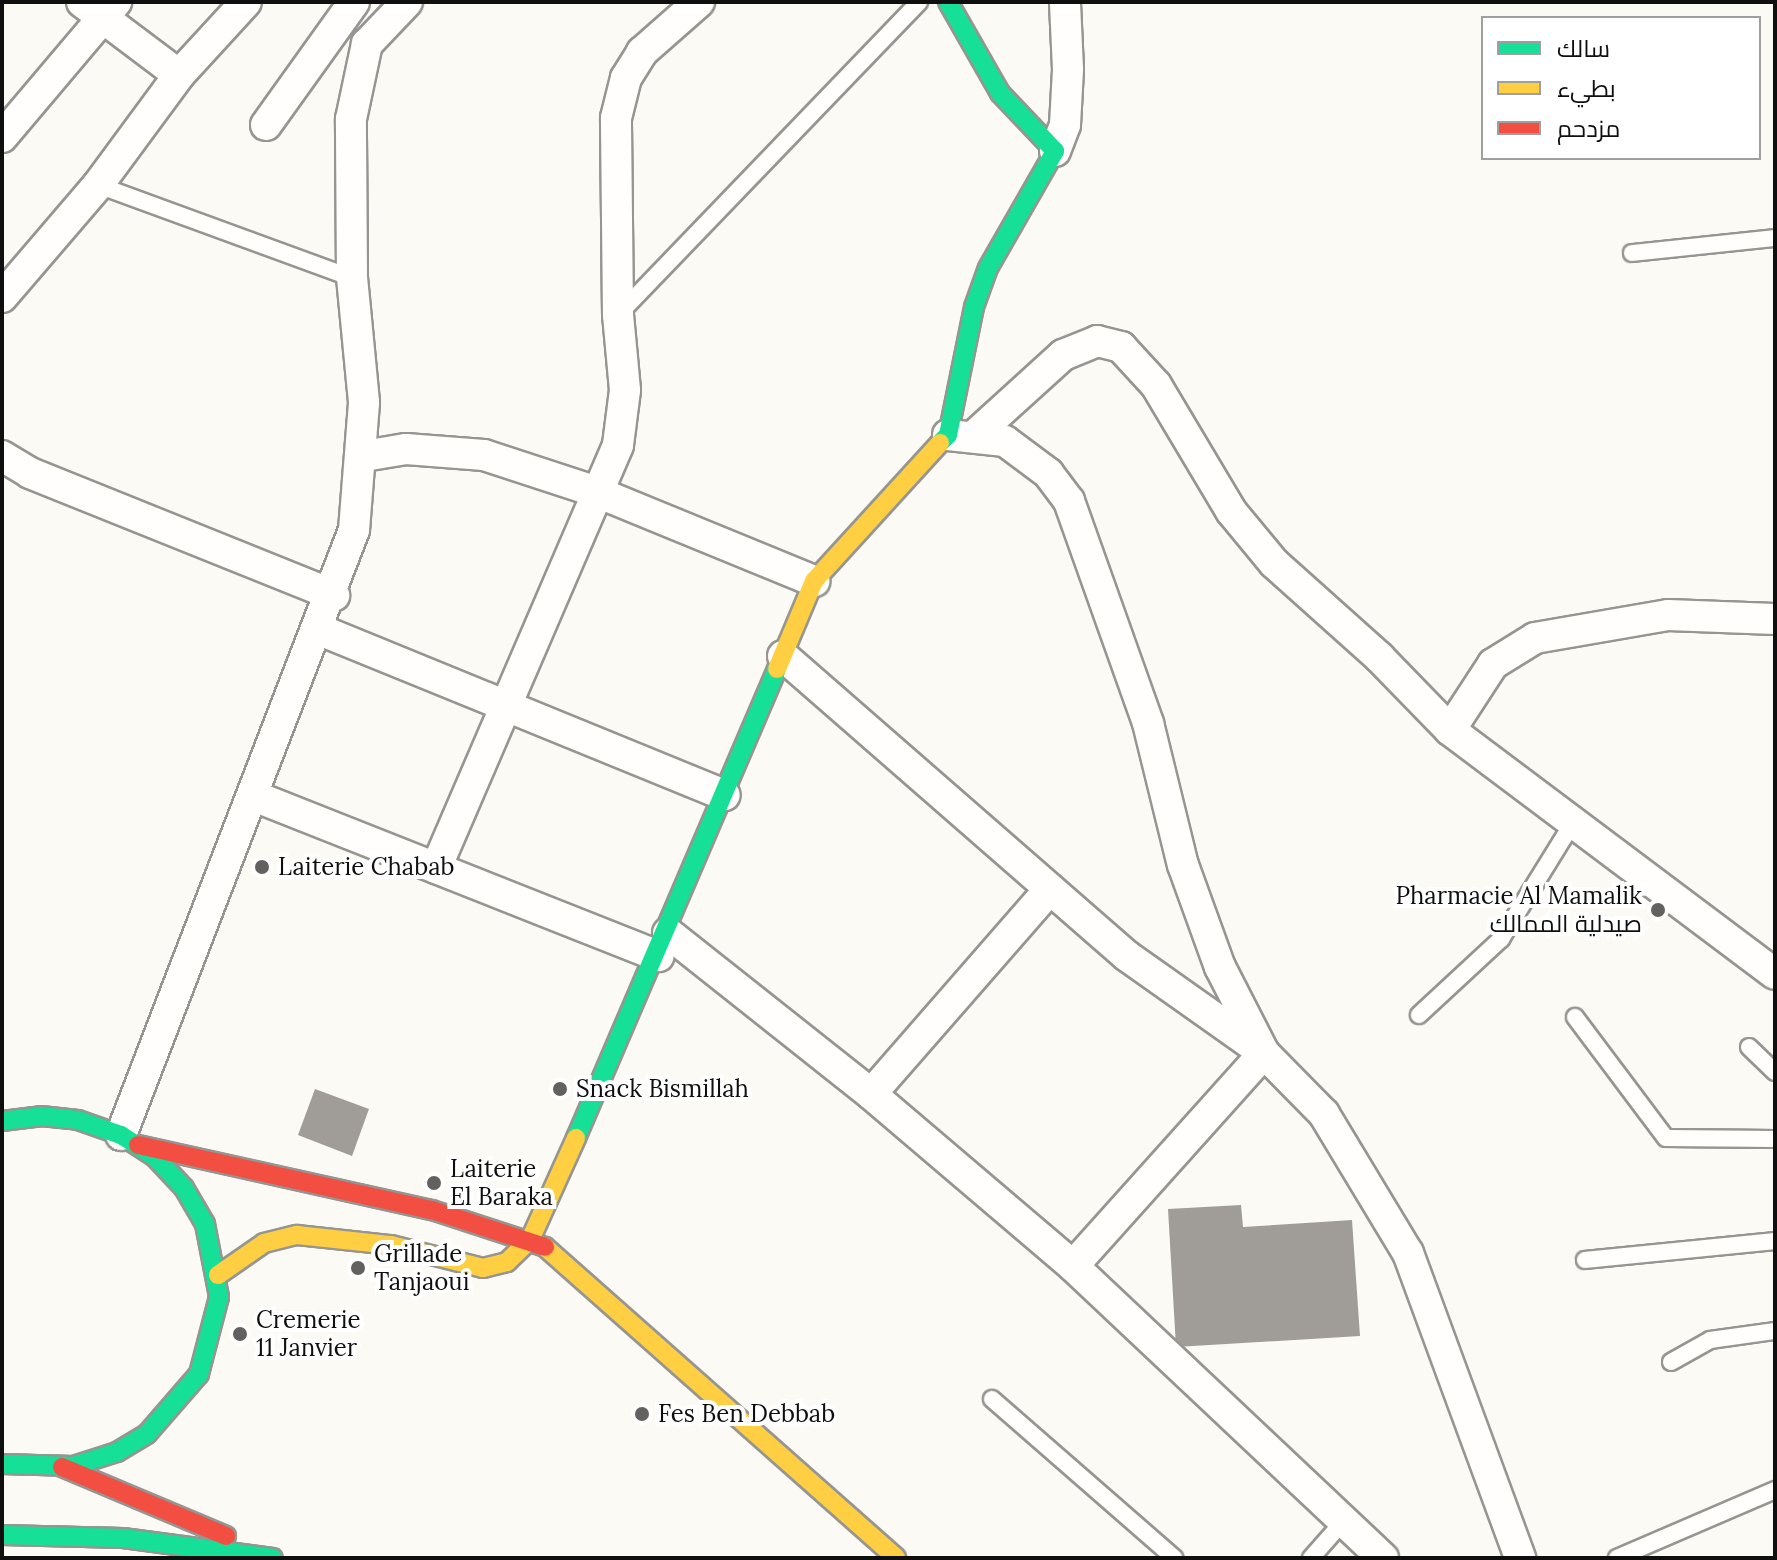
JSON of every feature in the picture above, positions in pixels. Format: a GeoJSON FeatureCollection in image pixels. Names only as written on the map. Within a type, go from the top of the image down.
{"type":"FeatureCollection","features":[{"type":"Feature","properties":{"kind":"main road"},"geometry":{"type":"LineString","coordinates":[[218,1275],[264,1243],[297,1235],[391,1245],[483,1268],[507,1262],[530,1240],[663,944],[814,581],[962,435],[974,307],[988,268],[1055,151],[1000,93],[948,2]]}},
{"type":"Feature","properties":{"kind":"main road"},"geometry":{"type":"LineString","coordinates":[[2,1104],[130,1140],[405,1203],[530,1240],[568,1261],[896,1558]]}},
{"type":"Feature","properties":{"kind":"main road"},"geometry":{"type":"LineString","coordinates":[[2,1121],[51,1117]]}},
{"type":"Feature","properties":{"kind":"main road"},"geometry":{"type":"LineString","coordinates":[[2,1464],[62,1467],[127,1447],[180,1403],[211,1343],[218,1275],[196,1205],[171,1172],[130,1140]]}},
{"type":"Feature","properties":{"kind":"main road"},"geometry":{"type":"LineString","coordinates":[[62,1467],[275,1558]]}},
{"type":"Feature","properties":{"kind":"main road"},"geometry":{"type":"LineString","coordinates":[[2,1535],[123,1538],[275,1558]]}},
{"type":"Feature","properties":{"kind":"street"},"geometry":{"type":"LineString","coordinates":[[2,297],[98,185],[179,75],[246,2]]}},
{"type":"Feature","properties":{"kind":"street"},"geometry":{"type":"LineString","coordinates":[[130,1140],[254,796],[334,595],[354,530],[364,456],[352,278],[351,119],[367,44],[407,2]]}},
{"type":"Feature","properties":{"kind":"street"},"geometry":{"type":"LineString","coordinates":[[436,868],[625,421],[618,315],[616,118],[626,78],[642,52],[699,2]]}},
{"type":"Feature","properties":{"kind":"street"},"geometry":{"type":"LineString","coordinates":[[1055,151],[1065,125],[1065,2]]}},
{"type":"Feature","properties":{"kind":"street"},"geometry":{"type":"LineString","coordinates":[[266,125],[341,6]]}},
{"type":"Feature","properties":{"kind":"street"},"geometry":{"type":"LineString","coordinates":[[2,137],[100,8],[179,75]]}},
{"type":"Feature","properties":{"kind":"street"},"geometry":{"type":"LineString","coordinates":[[962,435],[1063,355],[1097,341],[1121,347],[1156,385],[1245,531],[1450,730],[1572,824],[1670,892],[1775,974]]}},
{"type":"Feature","properties":{"kind":"street"},"geometry":{"type":"LineString","coordinates":[[962,435],[1005,441],[1025,454],[1069,501],[1148,723],[1183,865],[1220,967],[1264,1053]]}},
{"type":"Feature","properties":{"kind":"street"},"geometry":{"type":"LineString","coordinates":[[364,456],[406,449],[484,455],[597,492],[814,581]]}},
{"type":"Feature","properties":{"kind":"street"},"geometry":{"type":"LineString","coordinates":[[2,456],[30,473],[334,595]]}},
{"type":"Feature","properties":{"kind":"street"},"geometry":{"type":"LineString","coordinates":[[1450,730],[1493,664],[1535,638],[1668,615],[1775,619]]}},
{"type":"Feature","properties":{"kind":"street"},"geometry":{"type":"LineString","coordinates":[[320,630],[725,795]]}},
{"type":"Feature","properties":{"kind":"street"},"geometry":{"type":"LineString","coordinates":[[783,656],[1127,956],[1264,1053],[1324,1114],[1408,1253],[1520,1558]]}},
{"type":"Feature","properties":{"kind":"street"},"geometry":{"type":"LineString","coordinates":[[254,796],[436,868],[663,944],[871,1094],[1073,1266],[1342,1523],[1383,1558]]}},
{"type":"Feature","properties":{"kind":"street"},"geometry":{"type":"LineString","coordinates":[[871,1094],[1050,889]]}},
{"type":"Feature","properties":{"kind":"street"},"geometry":{"type":"LineString","coordinates":[[1073,1266],[1264,1053]]}},
{"type":"Feature","properties":{"kind":"lane"},"geometry":{"type":"LineString","coordinates":[[618,315],[919,2]]}},
{"type":"Feature","properties":{"kind":"lane"},"geometry":{"type":"LineString","coordinates":[[98,185],[352,278]]}},
{"type":"Feature","properties":{"kind":"lane"},"geometry":{"type":"LineString","coordinates":[[1632,253],[1775,238]]}},
{"type":"Feature","properties":{"kind":"lane"},"geometry":{"type":"LineString","coordinates":[[1419,1015],[1501,939],[1572,824]]}},
{"type":"Feature","properties":{"kind":"lane"},"geometry":{"type":"LineString","coordinates":[[1575,1017],[1666,1138],[1775,1139]]}},
{"type":"Feature","properties":{"kind":"lane"},"geometry":{"type":"LineString","coordinates":[[1749,1047],[1775,1072]]}},
{"type":"Feature","properties":{"kind":"lane"},"geometry":{"type":"LineString","coordinates":[[1585,1260],[1775,1241]]}},
{"type":"Feature","properties":{"kind":"lane"},"geometry":{"type":"LineString","coordinates":[[1671,1362],[1710,1340],[1775,1331]]}},
{"type":"Feature","properties":{"kind":"lane"},"geometry":{"type":"LineString","coordinates":[[992,1399],[1174,1558]]}},
{"type":"Feature","properties":{"kind":"lane"},"geometry":{"type":"LineString","coordinates":[[1617,1558],[1775,1490]]}},
{"type":"Feature","properties":{"kind":"lane"},"geometry":{"type":"LineString","coordinates":[[1311,1558],[1342,1523]]}},
{"type":"Feature","properties":{"kind":"building"},"geometry":{"type":"Polygon","coordinates":[[[315,1089],[369,1109],[352,1156],[298,1135],[315,1089]]]}},
{"type":"Feature","properties":{"kind":"building"},"geometry":{"type":"Polygon","coordinates":[[[1241,1205],[1243,1227],[1352,1220],[1360,1336],[1176,1347],[1168,1209],[1241,1205]]]}},
{"type":"Feature","properties":{"kind":"traffic: fast"},"geometry":{"type":"LineString","coordinates":[[940,443],[948,435],[974,307],[988,268],[1055,151],[1000,93],[948,2]]}},
{"type":"Feature","properties":{"kind":"traffic: fast"},"geometry":{"type":"LineString","coordinates":[[576,1138],[777,669]]}},
{"type":"Feature","properties":{"kind":"traffic: fast"},"geometry":{"type":"LineString","coordinates":[[2,1121],[41,1116],[78,1120],[121,1135],[155,1157],[184,1188],[205,1224],[219,1297],[199,1374],[147,1434],[117,1452],[73,1466],[2,1464]]}},
{"type":"Feature","properties":{"kind":"traffic: fast"},"geometry":{"type":"LineString","coordinates":[[2,1535],[123,1538],[273,1558]]}},
{"type":"Feature","properties":{"kind":"traffic: slow"},"geometry":{"type":"LineString","coordinates":[[777,669],[814,581],[940,443]]}},
{"type":"Feature","properties":{"kind":"traffic: slow"},"geometry":{"type":"LineString","coordinates":[[218,1275],[264,1243],[297,1235],[391,1245],[483,1268],[507,1262],[530,1240],[576,1138]]}},
{"type":"Feature","properties":{"kind":"traffic: slow"},"geometry":{"type":"LineString","coordinates":[[545,1247],[896,1558]]}},
{"type":"Feature","properties":{"kind":"traffic: jam"},"geometry":{"type":"LineString","coordinates":[[138,1145],[432,1210],[545,1247]]}},
{"type":"Feature","properties":{"kind":"traffic: jam"},"geometry":{"type":"LineString","coordinates":[[62,1467],[226,1536]]}},
{"type":"Feature","properties":{"kind":"place","name":"Laiterie Chabab"},"geometry":{"type":"Point","coordinates":[262,867]}},
{"type":"Feature","properties":{"kind":"place","name":"Pharmacie Al Mamalik صيدلية الممالك"},"geometry":{"type":"Point","coordinates":[1658,910]}},
{"type":"Feature","properties":{"kind":"place","name":"Snack Bismillah"},"geometry":{"type":"Point","coordinates":[560,1089]}},
{"type":"Feature","properties":{"kind":"place","name":"Laiterie El Baraka"},"geometry":{"type":"Point","coordinates":[434,1183]}},
{"type":"Feature","properties":{"kind":"place","name":"Grillade Tanjaoui"},"geometry":{"type":"Point","coordinates":[358,1268]}},
{"type":"Feature","properties":{"kind":"place","name":"Cremerie 11 Janvier"},"geometry":{"type":"Point","coordinates":[240,1334]}},
{"type":"Feature","properties":{"kind":"place","name":"Fes Ben Debbab"},"geometry":{"type":"Point","coordinates":[642,1414]}}]}
